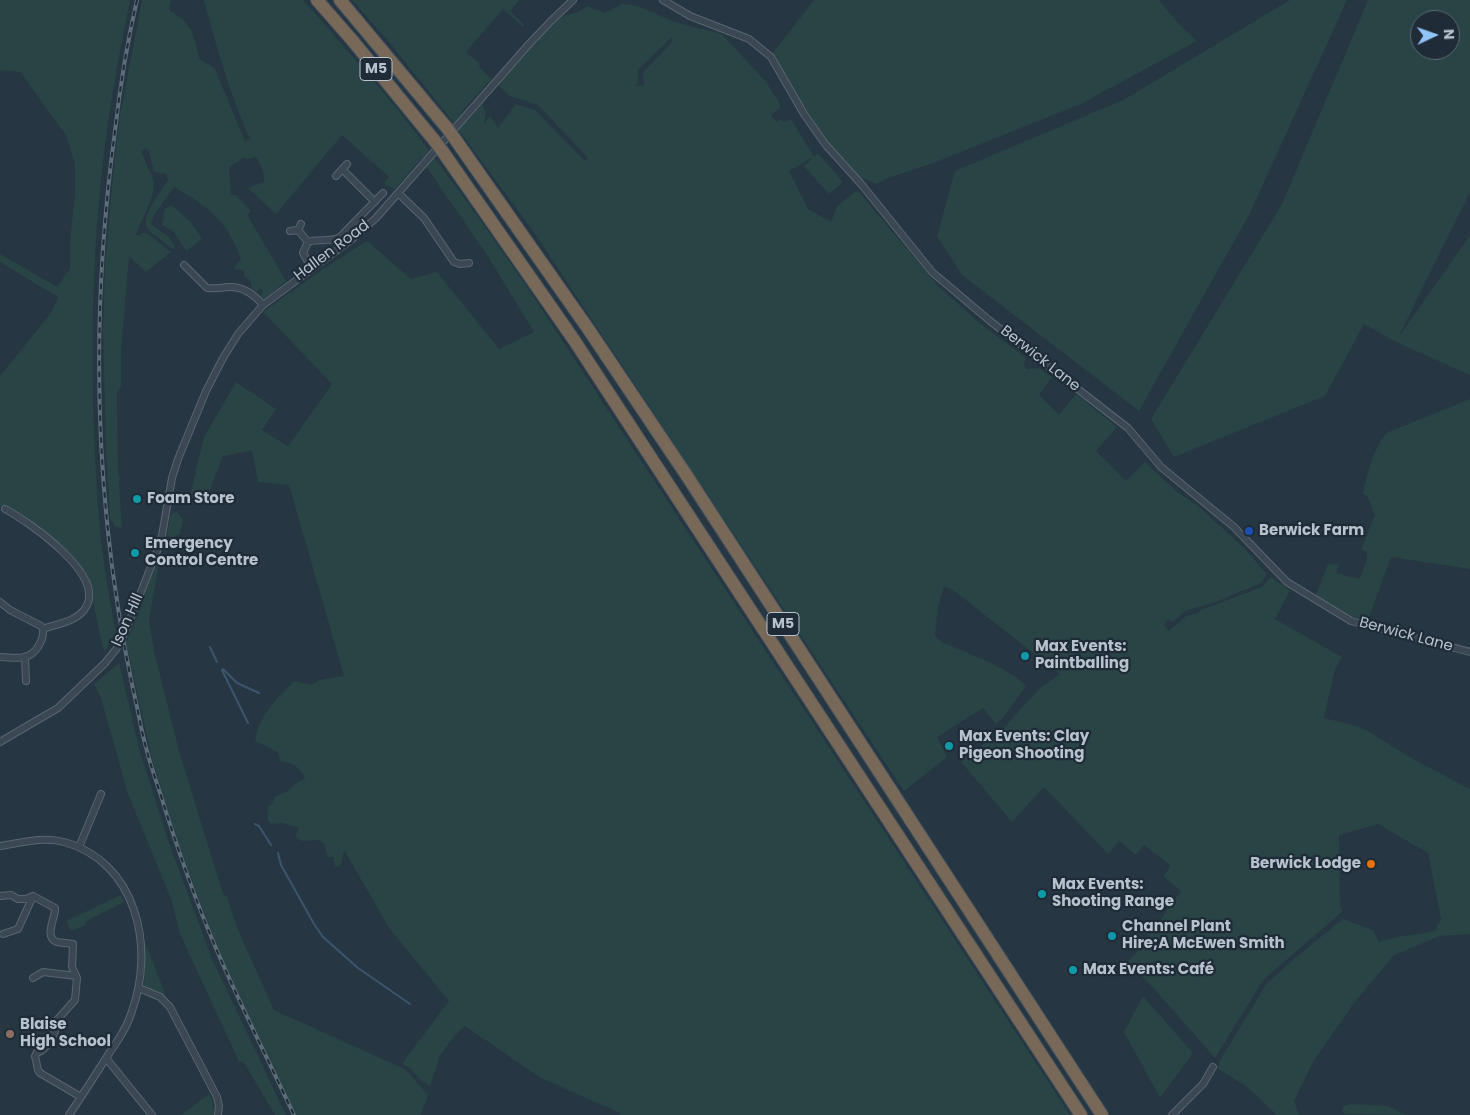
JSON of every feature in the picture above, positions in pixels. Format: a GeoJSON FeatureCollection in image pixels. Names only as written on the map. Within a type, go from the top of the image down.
{"type":"FeatureCollection","features":[{"type":"Feature","properties":{"kind":"highway","name":"M5"},"geometry":{"type":"LineString","coordinates":[[316,0],[352,40],[434,140],[574,340],[1081,1115]]}},
{"type":"Feature","properties":{"kind":"highway","name":"M5"},"geometry":{"type":"LineString","coordinates":[[340,0],[447,128],[589,330],[687,476],[1102,1115]]}},
{"type":"Feature","properties":{"kind":"street","name":"Hallen Road"},"geometry":{"type":"LineString","coordinates":[[160,541],[172,478],[178,459],[214,374],[238,334],[263,305],[365,228],[550,21],[573,0]]}},
{"type":"Feature","properties":{"kind":"street","name":"Berwick Lane"},"geometry":{"type":"LineString","coordinates":[[662,0],[690,16],[749,39],[771,57],[804,114],[825,144],[862,185],[932,272],[990,321],[1128,428],[1161,467],[1234,527],[1287,582],[1351,621],[1470,652]]}},
{"type":"Feature","properties":{"kind":"street"},"geometry":{"type":"LineString","coordinates":[[336,176],[344,167],[375,202]]}},
{"type":"Feature","properties":{"kind":"street"},"geometry":{"type":"LineString","coordinates":[[312,269],[303,253],[308,242],[332,240],[340,237],[382,193]]}},
{"type":"Feature","properties":{"kind":"street"},"geometry":{"type":"LineString","coordinates":[[398,193],[424,218],[454,262],[460,264],[469,263]]}},
{"type":"Feature","properties":{"kind":"street"},"geometry":{"type":"LineString","coordinates":[[290,231],[299,227],[308,242]]}},
{"type":"Feature","properties":{"kind":"street"},"geometry":{"type":"LineString","coordinates":[[184,265],[207,288],[230,287],[246,290],[251,292],[263,305]]}},
{"type":"Feature","properties":{"kind":"street"},"geometry":{"type":"LineString","coordinates":[[5,509],[15,514],[65,553],[74,561],[84,577],[89,598],[84,611],[73,619],[43,629]]}},
{"type":"Feature","properties":{"kind":"street","name":"Ison Hill"},"geometry":{"type":"LineString","coordinates":[[0,742],[58,708],[105,663],[117,648],[126,630],[160,541]]}},
{"type":"Feature","properties":{"kind":"street"},"geometry":{"type":"LineString","coordinates":[[0,602],[43,629]]}},
{"type":"Feature","properties":{"kind":"street"},"geometry":{"type":"LineString","coordinates":[[0,657],[25,657],[35,651],[43,629]]}},
{"type":"Feature","properties":{"kind":"street"},"geometry":{"type":"LineString","coordinates":[[25,657],[26,681]]}},
{"type":"Feature","properties":{"kind":"street"},"geometry":{"type":"LineString","coordinates":[[79,847],[101,794]]}},
{"type":"Feature","properties":{"kind":"street"},"geometry":{"type":"LineString","coordinates":[[0,846],[47,840],[79,847],[97,857],[109,867],[121,883],[130,900],[138,926],[142,964],[139,988],[132,1013],[120,1037],[69,1115]]}},
{"type":"Feature","properties":{"kind":"street"},"geometry":{"type":"LineString","coordinates":[[0,896],[11,895],[18,899],[26,899],[33,896]]}},
{"type":"Feature","properties":{"kind":"street"},"geometry":{"type":"LineString","coordinates":[[3,934],[18,929],[33,896]]}},
{"type":"Feature","properties":{"kind":"street"},"geometry":{"type":"LineString","coordinates":[[33,896],[55,908],[50,934],[52,938],[56,942],[73,944],[72,967],[76,976],[77,986],[75,1000],[57,1020],[58,1028],[35,1056],[38,1070],[81,1097]]}},
{"type":"Feature","properties":{"kind":"street"},"geometry":{"type":"LineString","coordinates":[[33,978],[43,972],[76,976]]}},
{"type":"Feature","properties":{"kind":"street"},"geometry":{"type":"LineString","coordinates":[[139,988],[160,997],[170,1006],[216,1097],[219,1106],[218,1115]]}},
{"type":"Feature","properties":{"kind":"street"},"geometry":{"type":"LineString","coordinates":[[106,1058],[152,1115]]}},
{"type":"Feature","properties":{"kind":"street"},"geometry":{"type":"LineString","coordinates":[[1172,1115],[1203,1084],[1213,1067]]}},
{"type":"Feature","properties":{"kind":"green space"},"geometry":{"type":"Polygon","coordinates":[[[0,0],[130,0],[108,123],[97,224],[94,275],[93,377],[96,479],[103,556],[116,634],[104,652],[90,590],[75,561],[27,519],[0,507],[0,376],[50,314],[58,297],[0,262],[0,254],[57,287],[70,269],[75,164],[66,135],[20,72],[0,70],[0,0]]]}},
{"type":"Feature","properties":{"kind":"green space"},"geometry":{"type":"Polygon","coordinates":[[[142,0],[171,0],[169,10],[183,19],[192,31],[200,60],[215,69],[245,141],[251,138],[248,135],[229,85],[204,0],[303,0],[383,92],[457,188],[541,308],[1070,1115],[620,1115],[620,1113],[539,1077],[465,1026],[455,1035],[439,1057],[430,1086],[422,1082],[410,1068],[403,1064],[449,1001],[389,928],[344,850],[341,864],[335,867],[333,857],[328,857],[324,844],[319,840],[302,841],[295,837],[299,828],[283,823],[272,824],[268,821],[268,806],[271,805],[275,797],[286,792],[305,778],[296,767],[280,760],[278,752],[255,741],[264,716],[294,681],[312,685],[319,680],[344,676],[289,485],[258,482],[252,451],[223,456],[207,498],[189,499],[204,437],[236,382],[276,409],[262,430],[288,446],[332,384],[263,312],[323,269],[367,241],[411,279],[437,272],[499,349],[534,332],[487,255],[421,159],[395,189],[384,182],[389,177],[342,135],[276,214],[248,188],[264,182],[262,169],[256,157],[243,158],[229,168],[231,195],[236,195],[251,211],[247,215],[286,281],[264,299],[260,297],[263,291],[260,288],[257,292],[252,289],[250,280],[244,276],[244,270],[235,269],[235,266],[241,259],[230,234],[215,216],[186,194],[174,187],[154,215],[151,224],[170,238],[176,249],[171,248],[148,230],[146,225],[147,215],[168,180],[166,174],[155,172],[150,154],[146,148],[142,151],[142,156],[151,173],[154,185],[148,207],[136,234],[139,236],[142,233],[147,233],[171,252],[146,272],[129,256],[121,351],[121,386],[117,393],[118,471],[122,528],[115,527],[110,517],[106,452],[103,330],[105,267],[119,121],[142,0]]]}},
{"type":"Feature","properties":{"kind":"green space"},"geometry":{"type":"Polygon","coordinates":[[[352,0],[519,0],[510,11],[524,25],[523,27],[503,9],[466,52],[479,63],[480,68],[492,80],[488,82],[461,113],[468,121],[482,104],[486,112],[484,124],[490,116],[498,128],[516,104],[535,110],[585,161],[588,158],[538,105],[510,96],[498,85],[549,28],[563,16],[578,12],[587,6],[605,13],[622,4],[638,6],[674,22],[722,34],[766,82],[780,104],[780,108],[771,115],[777,122],[781,119],[784,122],[791,119],[814,157],[818,153],[843,182],[829,194],[804,166],[813,157],[789,171],[808,209],[831,222],[837,206],[856,191],[860,193],[937,285],[982,325],[1026,358],[1024,366],[1027,369],[1038,368],[1052,377],[1039,395],[1059,415],[1076,394],[1117,427],[1096,451],[1126,481],[1145,462],[1176,491],[1199,507],[1244,548],[1267,574],[1261,583],[1214,603],[1188,610],[1173,622],[1166,620],[1164,626],[1169,631],[1186,616],[1262,587],[1271,577],[1290,591],[1275,619],[1342,657],[1335,669],[1324,718],[1353,725],[1368,731],[1411,758],[1470,789],[1470,934],[1440,936],[1394,955],[1354,1003],[1313,1062],[1294,1101],[1299,1115],[1277,1115],[1246,1086],[1218,1069],[1219,1062],[1267,983],[1343,919],[1373,930],[1379,942],[1400,936],[1435,931],[1441,919],[1428,853],[1378,824],[1339,835],[1340,903],[1342,912],[1264,979],[1215,1058],[1128,961],[1135,955],[1181,891],[1163,876],[1171,866],[1144,845],[1136,855],[1119,841],[1108,854],[1044,787],[1012,822],[961,762],[970,753],[997,735],[1040,688],[1060,674],[953,590],[944,586],[938,607],[935,636],[942,642],[1009,673],[1026,686],[1006,714],[996,724],[983,708],[937,737],[947,757],[904,791],[533,231],[446,113],[389,42],[352,0]],[[671,38],[638,68],[638,83],[635,86],[644,85],[644,71],[673,41],[671,38]]]}},
{"type":"Feature","properties":{"kind":"green space"},"geometry":{"type":"Polygon","coordinates":[[[814,0],[1159,0],[1177,22],[1197,41],[1083,103],[936,162],[885,179],[877,184],[859,177],[825,140],[772,54],[814,0]]]}},
{"type":"Feature","properties":{"kind":"green space"},"geometry":{"type":"Polygon","coordinates":[[[1290,0],[1347,0],[1250,213],[1139,411],[962,275],[937,236],[955,171],[1123,100],[1290,0]]]}},
{"type":"Feature","properties":{"kind":"green space"},"geometry":{"type":"Polygon","coordinates":[[[1368,0],[1470,0],[1470,192],[1398,338],[1470,235],[1470,375],[1396,342],[1364,324],[1325,396],[1174,457],[1151,419],[1282,204],[1368,0]]]}},
{"type":"Feature","properties":{"kind":"green space"},"geometry":{"type":"Polygon","coordinates":[[[171,205],[190,221],[202,239],[186,251],[174,232],[162,225],[165,209],[171,205]]]}},
{"type":"Feature","properties":{"kind":"green space"},"geometry":{"type":"Polygon","coordinates":[[[1470,399],[1470,569],[1391,557],[1369,617],[1362,615],[1360,619],[1346,615],[1315,597],[1328,564],[1339,565],[1336,573],[1359,579],[1366,563],[1367,552],[1361,549],[1375,515],[1367,496],[1363,494],[1371,462],[1377,447],[1386,433],[1470,399]]]}},
{"type":"Feature","properties":{"kind":"green space"},"geometry":{"type":"Polygon","coordinates":[[[176,512],[183,519],[180,534],[172,538],[167,534],[171,514],[176,512]]]}},
{"type":"Feature","properties":{"kind":"green space"},"geometry":{"type":"Polygon","coordinates":[[[160,558],[149,620],[154,651],[179,751],[223,894],[227,897],[238,930],[274,1010],[407,1071],[428,1095],[421,1115],[295,1115],[226,970],[180,849],[152,759],[126,642],[160,558]]]}},
{"type":"Feature","properties":{"kind":"green space"},"geometry":{"type":"Polygon","coordinates":[[[119,663],[140,752],[171,849],[212,959],[286,1115],[275,1115],[243,1061],[239,1062],[180,934],[171,899],[128,794],[101,698],[94,684],[119,663]]]}},
{"type":"Feature","properties":{"kind":"green space"},"geometry":{"type":"Polygon","coordinates":[[[121,895],[124,902],[88,920],[84,926],[71,931],[66,921],[121,895]]]}},
{"type":"Feature","properties":{"kind":"green space"},"geometry":{"type":"Polygon","coordinates":[[[143,937],[168,1001],[160,994],[144,986],[143,937]]]}},
{"type":"Feature","properties":{"kind":"green space"},"geometry":{"type":"Polygon","coordinates":[[[1143,996],[1193,1053],[1160,1098],[1124,1032],[1143,996]]]}},
{"type":"Feature","properties":{"kind":"green space"},"geometry":{"type":"Polygon","coordinates":[[[209,1094],[212,1099],[214,1115],[181,1115],[209,1094]]]}},
{"type":"Feature","properties":{"kind":"green space"},"geometry":{"type":"Polygon","coordinates":[[[1352,1104],[1388,1106],[1405,1115],[1344,1114],[1342,1110],[1344,1106],[1352,1104]]]}},
{"type":"Feature","properties":{"kind":"waterway"},"geometry":{"type":"LineString","coordinates":[[210,647],[217,662]]}},
{"type":"Feature","properties":{"kind":"waterway"},"geometry":{"type":"LineString","coordinates":[[223,669],[237,683],[259,693]]}},
{"type":"Feature","properties":{"kind":"waterway"},"geometry":{"type":"LineString","coordinates":[[222,670],[248,723]]}},
{"type":"Feature","properties":{"kind":"waterway"},"geometry":{"type":"LineString","coordinates":[[255,824],[259,826],[271,845]]}},
{"type":"Feature","properties":{"kind":"waterway"},"geometry":{"type":"LineString","coordinates":[[278,853],[281,865],[323,937],[358,968],[410,1004]]}},
{"type":"Feature","properties":{"kind":"railway"},"geometry":{"type":"LineString","coordinates":[[137,0],[117,115],[107,201],[102,271],[99,341],[100,411],[110,551],[120,620],[141,728],[179,852],[217,950],[294,1115]]}},
{"type":"Feature","properties":{"kind":"place","name":"Foam Store"},"geometry":{"type":"Point","coordinates":[137,499]}},
{"type":"Feature","properties":{"kind":"place","name":"Berwick Farm"},"geometry":{"type":"Point","coordinates":[1249,531]}},
{"type":"Feature","properties":{"kind":"place","name":"Emergency Control Centre"},"geometry":{"type":"Point","coordinates":[135,553]}},
{"type":"Feature","properties":{"kind":"place","name":"Max Events: Paintballing"},"geometry":{"type":"Point","coordinates":[1025,656]}},
{"type":"Feature","properties":{"kind":"place","name":"Max Events: Clay Pigeon Shooting"},"geometry":{"type":"Point","coordinates":[949,746]}},
{"type":"Feature","properties":{"kind":"place","name":"Berwick Lodge"},"geometry":{"type":"Point","coordinates":[1371,864]}},
{"type":"Feature","properties":{"kind":"place","name":"Max Events: Shooting Range"},"geometry":{"type":"Point","coordinates":[1042,894]}},
{"type":"Feature","properties":{"kind":"place","name":"Channel Plant Hire;A McEwen Smith"},"geometry":{"type":"Point","coordinates":[1112,936]}},
{"type":"Feature","properties":{"kind":"place","name":"Max Events: Café"},"geometry":{"type":"Point","coordinates":[1073,970]}},
{"type":"Feature","properties":{"kind":"place","name":"Blaise High School"},"geometry":{"type":"Point","coordinates":[10,1034]}}]}
